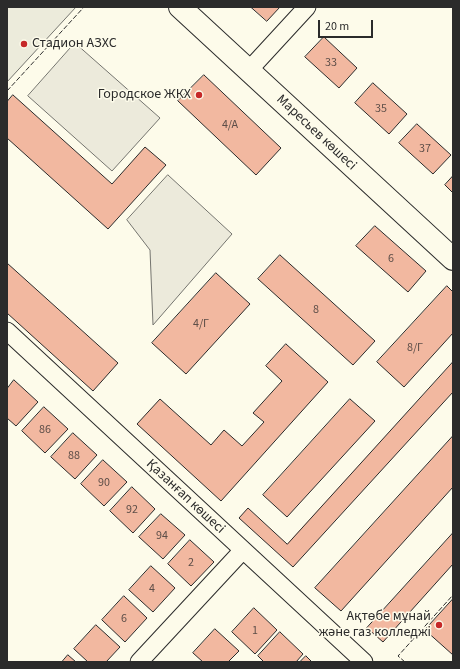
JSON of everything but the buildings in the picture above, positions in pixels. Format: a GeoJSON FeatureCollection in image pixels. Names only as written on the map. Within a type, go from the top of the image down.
{"type":"FeatureCollection","features":[{"type":"Feature","properties":{"kind":"main road","name":"Маресьев көшесі"},"geometry":{"type":"LineString","coordinates":[[180,7],[453,259]]}},
{"type":"Feature","properties":{"kind":"street"},"geometry":{"type":"LineString","coordinates":[[249,70],[307,7]]}},
{"type":"Feature","properties":{"kind":"street","name":"Қазанғап көшесі"},"geometry":{"type":"LineString","coordinates":[[7,331],[364,662]]}},
{"type":"Feature","properties":{"kind":"street"},"geometry":{"type":"LineString","coordinates":[[139,662],[243,550]]}},
{"type":"Feature","properties":{"kind":"shaded area","name":"Стадион АЗХС"},"geometry":{"type":"Polygon","coordinates":[[[7,7],[76,7],[7,82],[7,7]]]}},
{"type":"Feature","properties":{"kind":"shaded area"},"geometry":{"type":"Polygon","coordinates":[[[75,43],[160,118],[112,171],[28,96],[75,43]]]}},
{"type":"Feature","properties":{"kind":"shaded area"},"geometry":{"type":"Polygon","coordinates":[[[168,175],[232,234],[153,325],[150,250],[127,220],[168,175]]]}},
{"type":"Feature","properties":{"kind":"fence"},"geometry":{"type":"LineString","coordinates":[[7,91],[84,7]]}},
{"type":"Feature","properties":{"kind":"fence"},"geometry":{"type":"LineString","coordinates":[[405,662],[398,656],[453,595]]}},
{"type":"Feature","properties":{"kind":"place","name":"Стадион АЗХС"},"geometry":{"type":"Point","coordinates":[24,44]}},
{"type":"Feature","properties":{"kind":"place","name":"Городское ЖКХ"},"geometry":{"type":"Point","coordinates":[199,95]}},
{"type":"Feature","properties":{"kind":"place","name":"Ақтөбе мұнай және газ колледжі"},"geometry":{"type":"Point","coordinates":[439,625]}}]}
